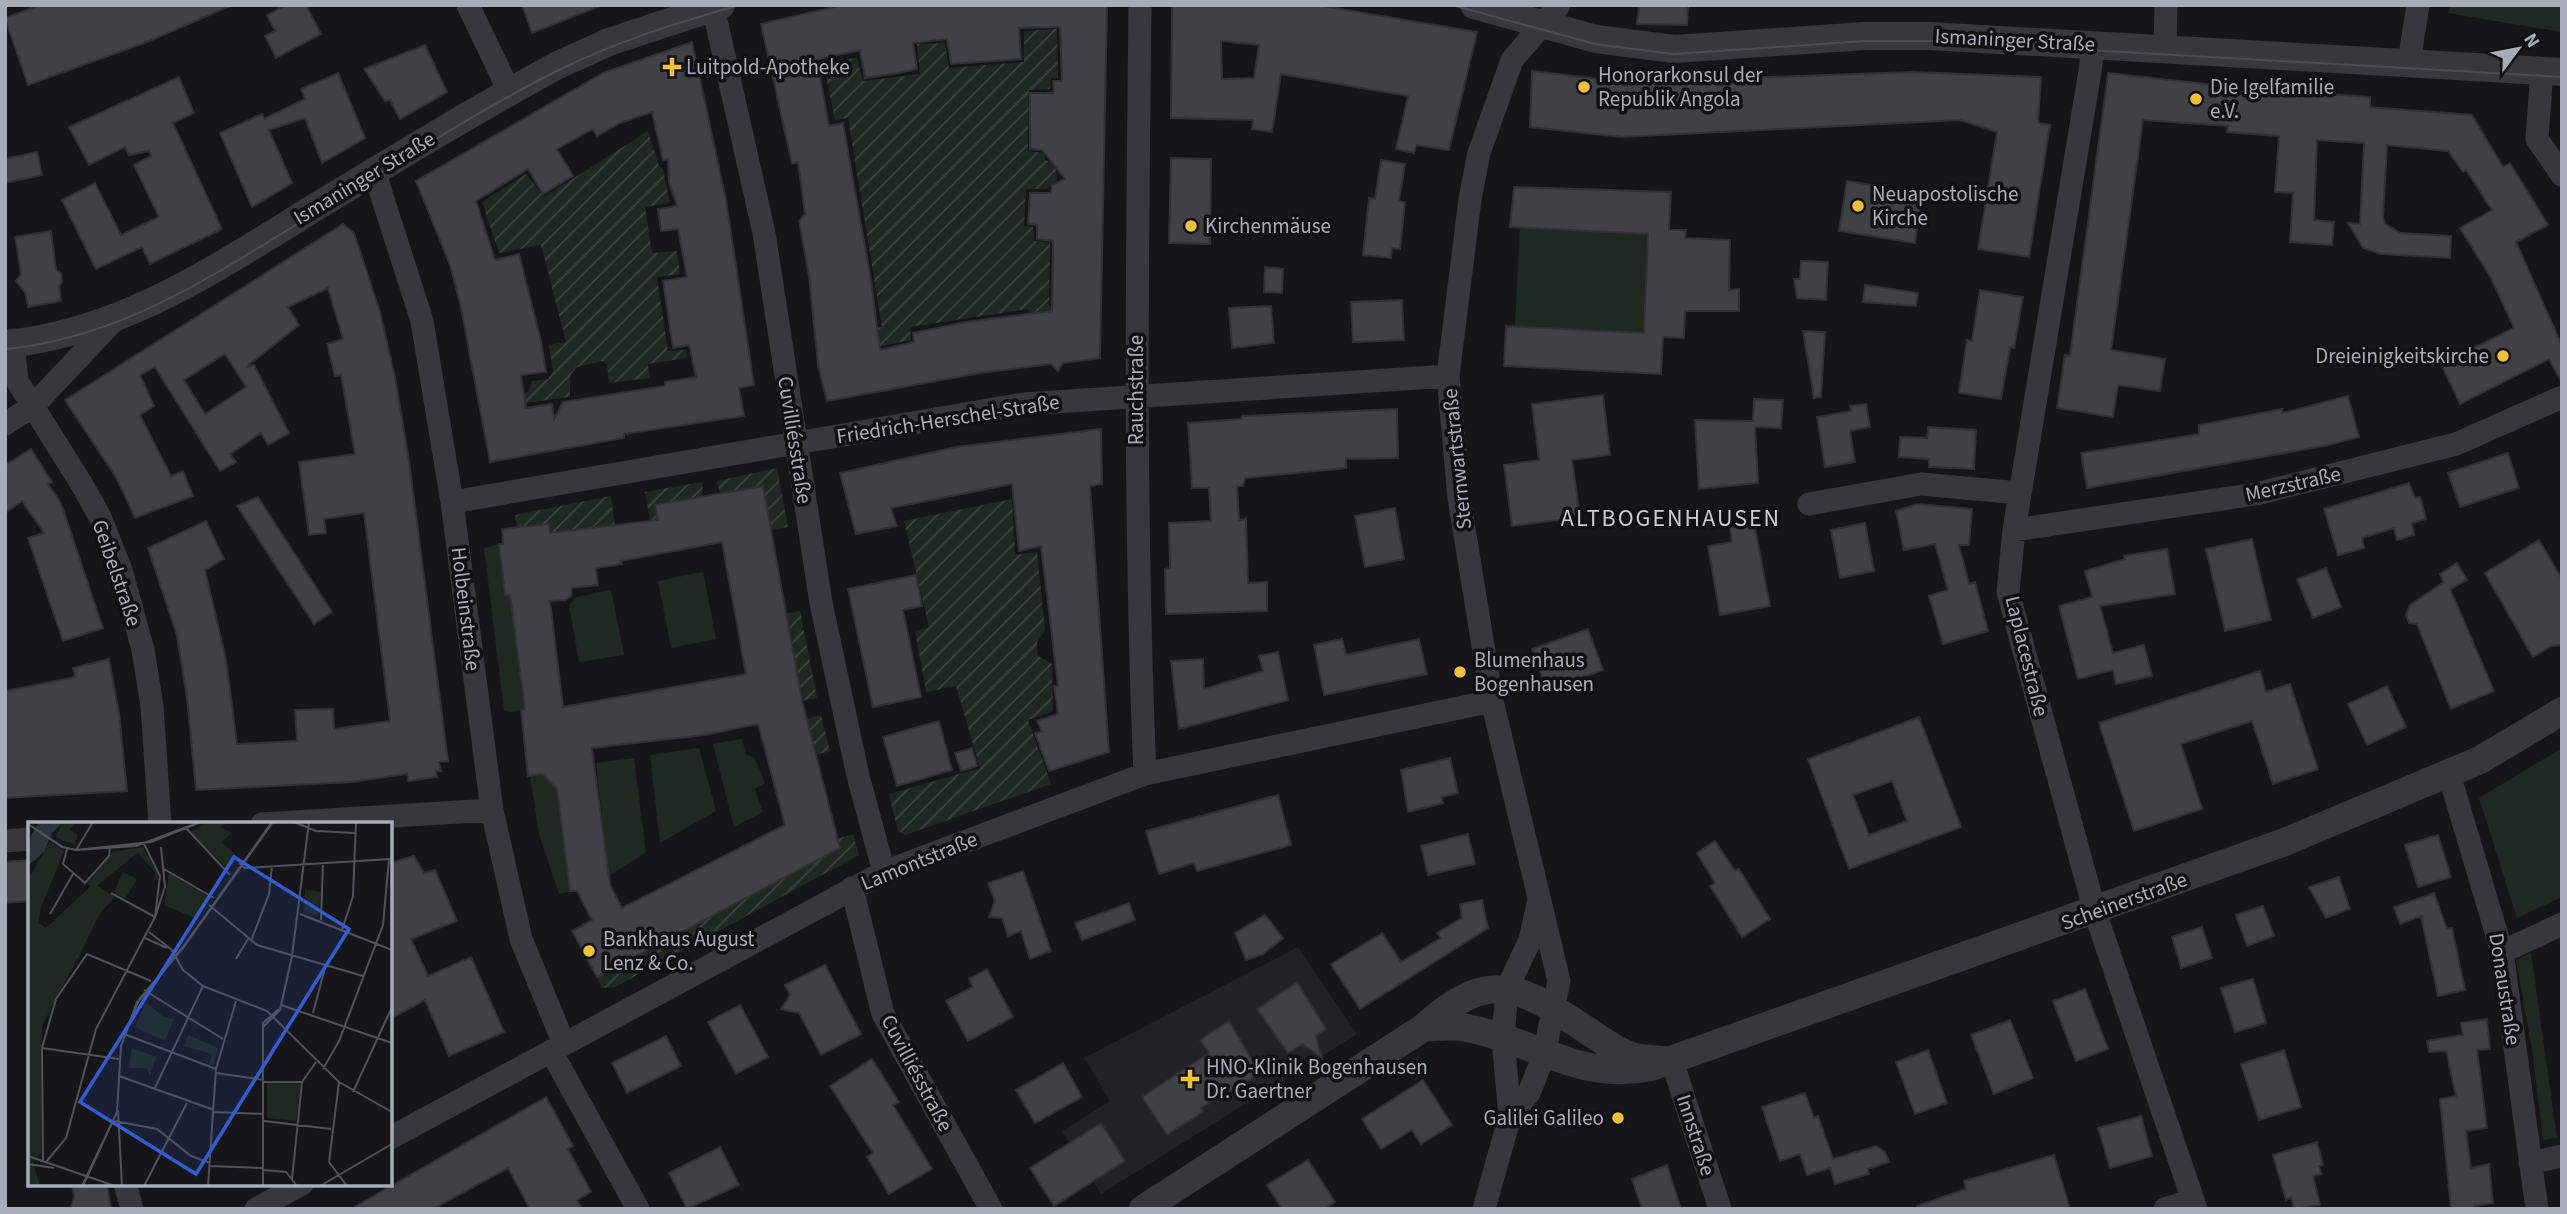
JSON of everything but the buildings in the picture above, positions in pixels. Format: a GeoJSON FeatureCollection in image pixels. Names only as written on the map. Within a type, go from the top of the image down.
{"type":"FeatureCollection","features":[{"type":"Feature","properties":{"kind":"street"},"geometry":{"type":"LineString","coordinates":[[468,5],[509,92]]}},
{"type":"Feature","properties":{"kind":"street","name":"Rauchstraße"},"geometry":{"type":"LineString","coordinates":[[1140,5],[1135,396],[1137,591],[1145,774]]}},
{"type":"Feature","properties":{"kind":"street","name":"Ismaninger Straße"},"geometry":{"type":"LineString","coordinates":[[1474,5],[1550,15],[1596,39],[1674,49],[1891,36],[2092,44],[2552,71]]}},
{"type":"Feature","properties":{"kind":"street"},"geometry":{"type":"LineString","coordinates":[[2165,5],[2165,49]]}},
{"type":"Feature","properties":{"kind":"street"},"geometry":{"type":"LineString","coordinates":[[2409,62],[2418,5]]}},
{"type":"Feature","properties":{"kind":"street","name":"Ismaninger Straße"},"geometry":{"type":"LineString","coordinates":[[9,344],[116,318],[169,295],[509,92],[610,42],[717,6]]}},
{"type":"Feature","properties":{"kind":"street","name":"Cuvilliésstraße"},"geometry":{"type":"LineString","coordinates":[[717,6],[764,233],[794,444],[823,616],[858,776],[884,872]]}},
{"type":"Feature","properties":{"kind":"street","name":"Sternwartstraße"},"geometry":{"type":"LineString","coordinates":[[1510,1116],[1529,1093],[1544,1055],[1559,981],[1538,904],[1492,701],[1459,498],[1448,376],[1470,199],[1479,153],[1511,60],[1550,15]]}},
{"type":"Feature","properties":{"kind":"street","name":"Laplacestraße"},"geometry":{"type":"LineString","coordinates":[[2092,44],[2091,65],[2014,530],[2008,592],[2095,912],[2194,1204]]}},
{"type":"Feature","properties":{"kind":"street"},"geometry":{"type":"LineString","coordinates":[[2552,71],[2537,139],[2562,175]]}},
{"type":"Feature","properties":{"kind":"street","name":"Holbeinstraße"},"geometry":{"type":"LineString","coordinates":[[374,171],[422,321],[452,502],[492,810],[521,939],[557,1048],[638,1209]]}},
{"type":"Feature","properties":{"kind":"street"},"geometry":{"type":"LineString","coordinates":[[5,424],[33,407],[116,318]]}},
{"type":"Feature","properties":{"kind":"street","name":"Geibelstraße"},"geometry":{"type":"LineString","coordinates":[[9,344],[16,381],[100,517],[121,570],[142,650],[152,706],[160,822]]}},
{"type":"Feature","properties":{"kind":"street","name":"Friedrich-Herschel-Straße"},"geometry":{"type":"LineString","coordinates":[[452,502],[1024,404],[1448,376]]}},
{"type":"Feature","properties":{"kind":"street","name":"Merzstraße"},"geometry":{"type":"LineString","coordinates":[[2014,530],[2268,491],[2456,444],[2562,397]]}},
{"type":"Feature","properties":{"kind":"street"},"geometry":{"type":"LineString","coordinates":[[1809,505],[1921,484],[2020,494]]}},
{"type":"Feature","properties":{"kind":"street","name":"Lamontstraße"},"geometry":{"type":"LineString","coordinates":[[392,1137],[884,872],[1145,774],[1492,701]]}},
{"type":"Feature","properties":{"kind":"street","name":"Scheinerstraße"},"geometry":{"type":"LineString","coordinates":[[1423,1028],[1469,1028],[1544,1055],[1605,1072],[1630,1072],[1672,1061],[2282,843],[2480,760],[2562,711]]}},
{"type":"Feature","properties":{"kind":"street","name":"Donaustraße"},"geometry":{"type":"LineString","coordinates":[[2449,774],[2502,952],[2537,1209]]}},
{"type":"Feature","properties":{"kind":"street"},"geometry":{"type":"LineString","coordinates":[[295,822],[492,810]]}},
{"type":"Feature","properties":{"kind":"street"},"geometry":{"type":"LineString","coordinates":[[5,841],[28,839]]}},
{"type":"Feature","properties":{"kind":"street","name":"Cuvilliésstraße"},"geometry":{"type":"LineString","coordinates":[[852,888],[883,1014],[991,1209]]}},
{"type":"Feature","properties":{"kind":"street","name":"Sternwartstraße"},"geometry":{"type":"LineString","coordinates":[[1507,989],[1530,940],[1538,904]]}},
{"type":"Feature","properties":{"kind":"street"},"geometry":{"type":"LineString","coordinates":[[2502,952],[2562,924]]}},
{"type":"Feature","properties":{"kind":"street"},"geometry":{"type":"LineString","coordinates":[[1143,1209],[1423,1028],[1449,1005],[1475,992],[1493,988],[1507,989],[1533,997],[1627,1053],[1672,1061]]}},
{"type":"Feature","properties":{"kind":"street"},"geometry":{"type":"LineString","coordinates":[[1484,1209],[1510,1116],[1503,1039],[1507,989]]}},
{"type":"Feature","properties":{"kind":"street","name":"Innstraße"},"geometry":{"type":"LineString","coordinates":[[1672,1061],[1720,1209]]}},
{"type":"Feature","properties":{"kind":"street"},"geometry":{"type":"LineString","coordinates":[[2530,1163],[2562,1156]]}},
{"type":"Feature","properties":{"kind":"street"},"geometry":{"type":"LineString","coordinates":[[126,1186],[132,1209]]}},
{"type":"Feature","properties":{"kind":"street"},"geometry":{"type":"LineString","coordinates":[[256,1209],[298,1186]]}},
{"type":"Feature","properties":{"kind":"street"},"geometry":{"type":"LineString","coordinates":[[2165,1209],[2194,1204]]}},
{"type":"Feature","properties":{"kind":"shaded area"},"geometry":{"type":"Polygon","coordinates":[[[2450,5],[2562,5],[2562,32],[2448,13],[2450,5]]]}},
{"type":"Feature","properties":{"kind":"shaded area"},"geometry":{"type":"Polygon","coordinates":[[[1057,29],[1058,78],[1051,79],[1050,89],[1029,90],[1028,151],[1044,153],[1045,160],[1055,164],[1057,180],[1047,189],[1026,189],[1024,226],[1033,227],[1034,241],[1050,243],[1049,306],[1063,307],[1032,319],[1028,309],[910,327],[911,340],[856,351],[852,332],[882,327],[848,118],[835,120],[823,62],[857,58],[863,81],[920,74],[917,44],[945,43],[949,68],[1024,62],[1024,31],[1057,29]]]}},
{"type":"Feature","properties":{"kind":"shaded area"},"geometry":{"type":"Polygon","coordinates":[[[648,131],[659,166],[663,169],[670,203],[645,207],[652,253],[677,251],[680,274],[657,277],[668,351],[686,350],[687,358],[648,364],[650,378],[609,383],[607,365],[602,361],[577,367],[570,376],[570,397],[525,403],[521,394],[528,392],[532,381],[548,379],[553,372],[549,345],[566,342],[541,245],[499,253],[482,202],[526,174],[544,197],[648,131]]]}},
{"type":"Feature","properties":{"kind":"shaded area"},"geometry":{"type":"Polygon","coordinates":[[[1520,227],[1648,234],[1644,333],[1515,326],[1520,227]]]}},
{"type":"Feature","properties":{"kind":"shaded area"},"geometry":{"type":"Polygon","coordinates":[[[777,468],[788,527],[770,531],[763,486],[720,494],[717,481],[777,468]]]}},
{"type":"Feature","properties":{"kind":"shaded area"},"geometry":{"type":"Polygon","coordinates":[[[702,482],[703,497],[655,506],[658,520],[650,521],[645,492],[702,482]]]}},
{"type":"Feature","properties":{"kind":"shaded area"},"geometry":{"type":"Polygon","coordinates":[[[611,496],[615,526],[550,533],[549,524],[517,528],[515,515],[611,496]]]}},
{"type":"Feature","properties":{"kind":"shaded area"},"geometry":{"type":"Polygon","coordinates":[[[1012,499],[1015,555],[1037,552],[1045,630],[1037,642],[1038,656],[1052,664],[1053,711],[1028,720],[1051,784],[905,835],[898,831],[889,794],[980,768],[956,686],[926,692],[915,631],[929,627],[904,521],[1012,499]]]}},
{"type":"Feature","properties":{"kind":"shaded area"},"geometry":{"type":"Polygon","coordinates":[[[499,544],[505,595],[510,595],[525,709],[511,712],[504,710],[484,548],[499,544]]]}},
{"type":"Feature","properties":{"kind":"shaded area"},"geometry":{"type":"Polygon","coordinates":[[[703,572],[716,639],[671,648],[658,581],[703,572]]]}},
{"type":"Feature","properties":{"kind":"shaded area"},"geometry":{"type":"Polygon","coordinates":[[[611,590],[624,655],[579,662],[569,605],[576,597],[611,590]]]}},
{"type":"Feature","properties":{"kind":"shaded area"},"geometry":{"type":"Polygon","coordinates":[[[800,611],[817,698],[802,701],[785,614],[800,611]]]}},
{"type":"Feature","properties":{"kind":"shaded area"},"geometry":{"type":"Polygon","coordinates":[[[821,715],[830,751],[816,755],[807,719],[821,715]]]}},
{"type":"Feature","properties":{"kind":"shaded area"},"geometry":{"type":"Polygon","coordinates":[[[742,739],[746,754],[755,758],[765,783],[755,789],[763,812],[734,827],[713,744],[742,739]]]}},
{"type":"Feature","properties":{"kind":"shaded area"},"geometry":{"type":"Polygon","coordinates":[[[699,748],[716,811],[660,843],[650,755],[699,748]]]}},
{"type":"Feature","properties":{"kind":"shaded area"},"geometry":{"type":"Polygon","coordinates":[[[2562,748],[2562,897],[2517,918],[2479,798],[2562,748]]]}},
{"type":"Feature","properties":{"kind":"shaded area"},"geometry":{"type":"Polygon","coordinates":[[[634,758],[646,852],[609,876],[596,763],[634,758]]]}},
{"type":"Feature","properties":{"kind":"shaded area"},"geometry":{"type":"Polygon","coordinates":[[[545,773],[557,784],[570,891],[559,894],[539,834],[530,776],[545,773]]]}},
{"type":"Feature","properties":{"kind":"shaded area"},"geometry":{"type":"Polygon","coordinates":[[[853,834],[859,855],[615,987],[602,988],[597,977],[837,839],[853,834]]]}},
{"type":"Feature","properties":{"kind":"shaded area","name":"HNO-Klinik Bogenhausen Dr. Gaertner"},"geometry":{"type":"Polygon","coordinates":[[[1298,947],[1357,1034],[1101,1194],[1062,1131],[1110,1101],[1084,1058],[1298,947]]]}},
{"type":"Feature","properties":{"kind":"shaded area"},"geometry":{"type":"Polygon","coordinates":[[[2531,953],[2557,1138],[2543,1140],[2532,1050],[2516,960],[2531,953]]]}},
{"type":"Feature","properties":{"kind":"tram line"},"geometry":{"type":"LineString","coordinates":[[5,349],[50,342],[92,331],[134,315],[251,253],[531,84],[604,50],[694,18],[740,5]]}},
{"type":"Feature","properties":{"kind":"tram line"},"geometry":{"type":"LineString","coordinates":[[1452,5],[1595,44],[1674,54],[1865,41],[1930,41],[2562,77]]}},
{"type":"Feature","properties":{"kind":"place","name":"Luitpold-Apotheke"},"geometry":{"type":"Point","coordinates":[672,67]}},
{"type":"Feature","properties":{"kind":"place","name":"Honorarkonsul der Republik Angola"},"geometry":{"type":"Point","coordinates":[1584,87]}},
{"type":"Feature","properties":{"kind":"place","name":"Die Igelfamilie e.V."},"geometry":{"type":"Point","coordinates":[2196,99]}},
{"type":"Feature","properties":{"kind":"place","name":"Neuapostolische Kirche"},"geometry":{"type":"Point","coordinates":[1858,206]}},
{"type":"Feature","properties":{"kind":"place","name":"Kirchenmäuse"},"geometry":{"type":"Point","coordinates":[1191,226]}},
{"type":"Feature","properties":{"kind":"place","name":"Dreieinigkeitskirche"},"geometry":{"type":"Point","coordinates":[2503,356]}},
{"type":"Feature","properties":{"kind":"place","name":"Blumenhaus Bogenhausen"},"geometry":{"type":"Point","coordinates":[1460,672]}},
{"type":"Feature","properties":{"kind":"place","name":"Bankhaus August Lenz & Co."},"geometry":{"type":"Point","coordinates":[589,951]}},
{"type":"Feature","properties":{"kind":"place","name":"HNO-Klinik Bogenhausen Dr. Gaertner"},"geometry":{"type":"Point","coordinates":[1190,1079]}},
{"type":"Feature","properties":{"kind":"place","name":"Galilei Galileo"},"geometry":{"type":"Point","coordinates":[1618,1118]}},
{"type":"Feature","properties":{"kind":"district","name":"ALTBOGENHAUSEN"},"geometry":{"type":"Point","coordinates":[1671,518]}}]}
